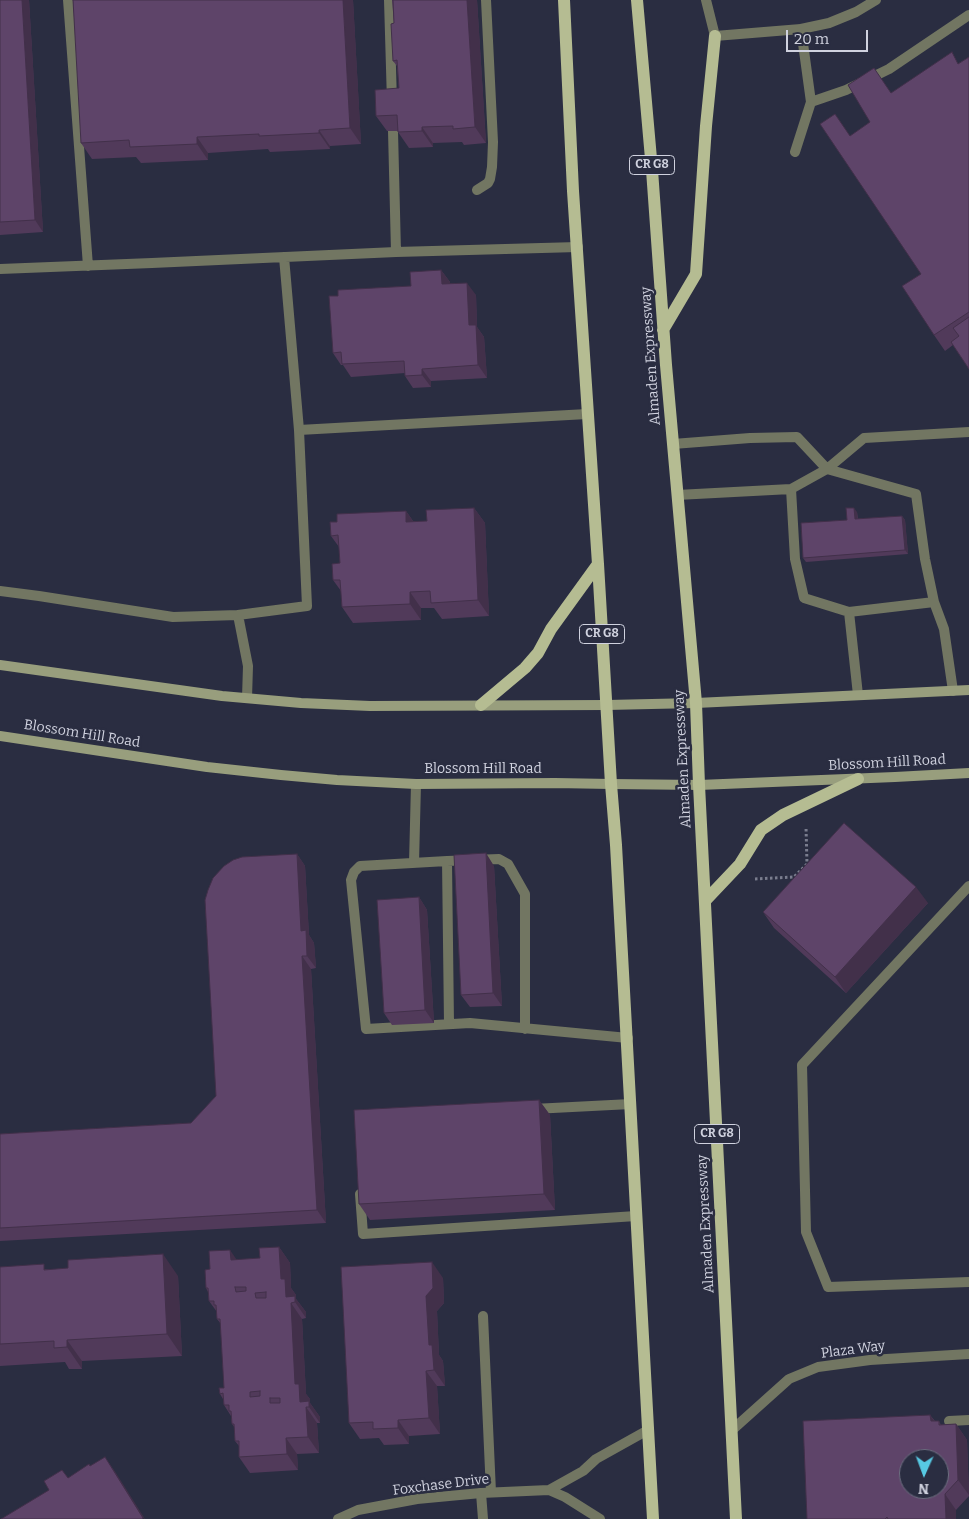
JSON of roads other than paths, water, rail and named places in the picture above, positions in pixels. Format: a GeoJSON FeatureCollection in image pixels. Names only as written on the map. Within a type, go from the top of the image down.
{"type":"FeatureCollection","features":[{"type":"Feature","properties":{"kind":"main road","name":"CR G8"},"geometry":{"type":"LineString","coordinates":[[564,0],[573,191],[628,1038],[653,1519]]}},
{"type":"Feature","properties":{"kind":"main road","name":"Almaden Expressway"},"geometry":{"type":"LineString","coordinates":[[637,0],[653,180],[672,444],[696,703],[736,1519]]}},
{"type":"Feature","properties":{"kind":"main road"},"geometry":{"type":"LineString","coordinates":[[663,330],[696,274],[706,126],[715,36]]}},
{"type":"Feature","properties":{"kind":"main road"},"geometry":{"type":"LineString","coordinates":[[481,705],[525,668],[538,653],[551,629],[598,564]]}},
{"type":"Feature","properties":{"kind":"main road"},"geometry":{"type":"LineString","coordinates":[[0,665],[191,692],[301,703],[370,706],[696,703],[969,690]]}},
{"type":"Feature","properties":{"kind":"main road","name":"Blossom Hill Road"},"geometry":{"type":"LineString","coordinates":[[0,736],[207,767],[337,780],[416,784],[555,782],[699,785],[969,773]]}},
{"type":"Feature","properties":{"kind":"main road"},"geometry":{"type":"LineString","coordinates":[[705,901],[740,864],[761,830],[783,815],[858,779]]}},
{"type":"Feature","properties":{"kind":"street"},"geometry":{"type":"LineString","coordinates":[[68,0],[88,266]]}},
{"type":"Feature","properties":{"kind":"street"},"geometry":{"type":"LineString","coordinates":[[389,0],[392,105]]}},
{"type":"Feature","properties":{"kind":"street"},"geometry":{"type":"LineString","coordinates":[[477,190],[490,180],[492,167],[486,0]]}},
{"type":"Feature","properties":{"kind":"street"},"geometry":{"type":"LineString","coordinates":[[706,0],[715,36],[800,29],[829,23],[856,12],[876,0]]}},
{"type":"Feature","properties":{"kind":"street"},"geometry":{"type":"LineString","coordinates":[[811,102],[846,90],[889,69],[969,14]]}},
{"type":"Feature","properties":{"kind":"street"},"geometry":{"type":"LineString","coordinates":[[795,152],[811,102],[800,29]]}},
{"type":"Feature","properties":{"kind":"street"},"geometry":{"type":"LineString","coordinates":[[393,131],[396,252]]}},
{"type":"Feature","properties":{"kind":"street"},"geometry":{"type":"LineString","coordinates":[[0,269],[396,252],[578,247]]}},
{"type":"Feature","properties":{"kind":"street"},"geometry":{"type":"LineString","coordinates":[[0,591],[173,617],[238,615],[307,606],[299,430],[284,257]]}},
{"type":"Feature","properties":{"kind":"street"},"geometry":{"type":"LineString","coordinates":[[299,430],[587,414]]}},
{"type":"Feature","properties":{"kind":"street"},"geometry":{"type":"LineString","coordinates":[[677,495],[791,489],[827,468],[864,438],[969,432]]}},
{"type":"Feature","properties":{"kind":"street"},"geometry":{"type":"LineString","coordinates":[[672,444],[750,438],[797,437],[827,468],[916,494],[925,558],[934,602],[944,629],[953,691]]}},
{"type":"Feature","properties":{"kind":"street"},"geometry":{"type":"LineString","coordinates":[[791,489],[795,559],[804,598],[849,612],[934,602]]}},
{"type":"Feature","properties":{"kind":"street"},"geometry":{"type":"LineString","coordinates":[[849,612],[858,696]]}},
{"type":"Feature","properties":{"kind":"street"},"geometry":{"type":"LineString","coordinates":[[238,615],[248,666],[248,698]]}},
{"type":"Feature","properties":{"kind":"street"},"geometry":{"type":"LineString","coordinates":[[414,863],[416,784]]}},
{"type":"Feature","properties":{"kind":"street"},"geometry":{"type":"LineString","coordinates":[[525,1029],[525,894],[508,864],[499,859],[447,861],[360,866],[354,872],[351,880],[366,1029],[470,1023],[525,1029],[628,1038]]}},
{"type":"Feature","properties":{"kind":"street"},"geometry":{"type":"LineString","coordinates":[[447,861],[449,1024]]}},
{"type":"Feature","properties":{"kind":"street"},"geometry":{"type":"LineString","coordinates":[[969,886],[802,1065],[806,1232],[828,1287],[969,1282]]}},
{"type":"Feature","properties":{"kind":"street"},"geometry":{"type":"LineString","coordinates":[[522,1110],[631,1104]]}},
{"type":"Feature","properties":{"kind":"street"},"geometry":{"type":"LineString","coordinates":[[360,1186],[363,1234],[636,1216]]}},
{"type":"Feature","properties":{"kind":"street"},"geometry":{"type":"LineString","coordinates":[[483,1519],[486,1493],[484,1316]]}},
{"type":"Feature","properties":{"kind":"street","name":"Plaza Way"},"geometry":{"type":"LineString","coordinates":[[732,1431],[789,1379],[818,1367],[870,1360],[969,1354]]}},
{"type":"Feature","properties":{"kind":"street"},"geometry":{"type":"LineString","coordinates":[[949,1421],[969,1420]]}},
{"type":"Feature","properties":{"kind":"street","name":"Foxchase Drive"},"geometry":{"type":"LineString","coordinates":[[549,1490],[583,1471],[596,1459],[648,1430]]}},
{"type":"Feature","properties":{"kind":"street","name":"Foxchase Drive"},"geometry":{"type":"LineString","coordinates":[[338,1519],[358,1510],[417,1500],[486,1493],[549,1490],[565,1497],[600,1519]]}}]}
